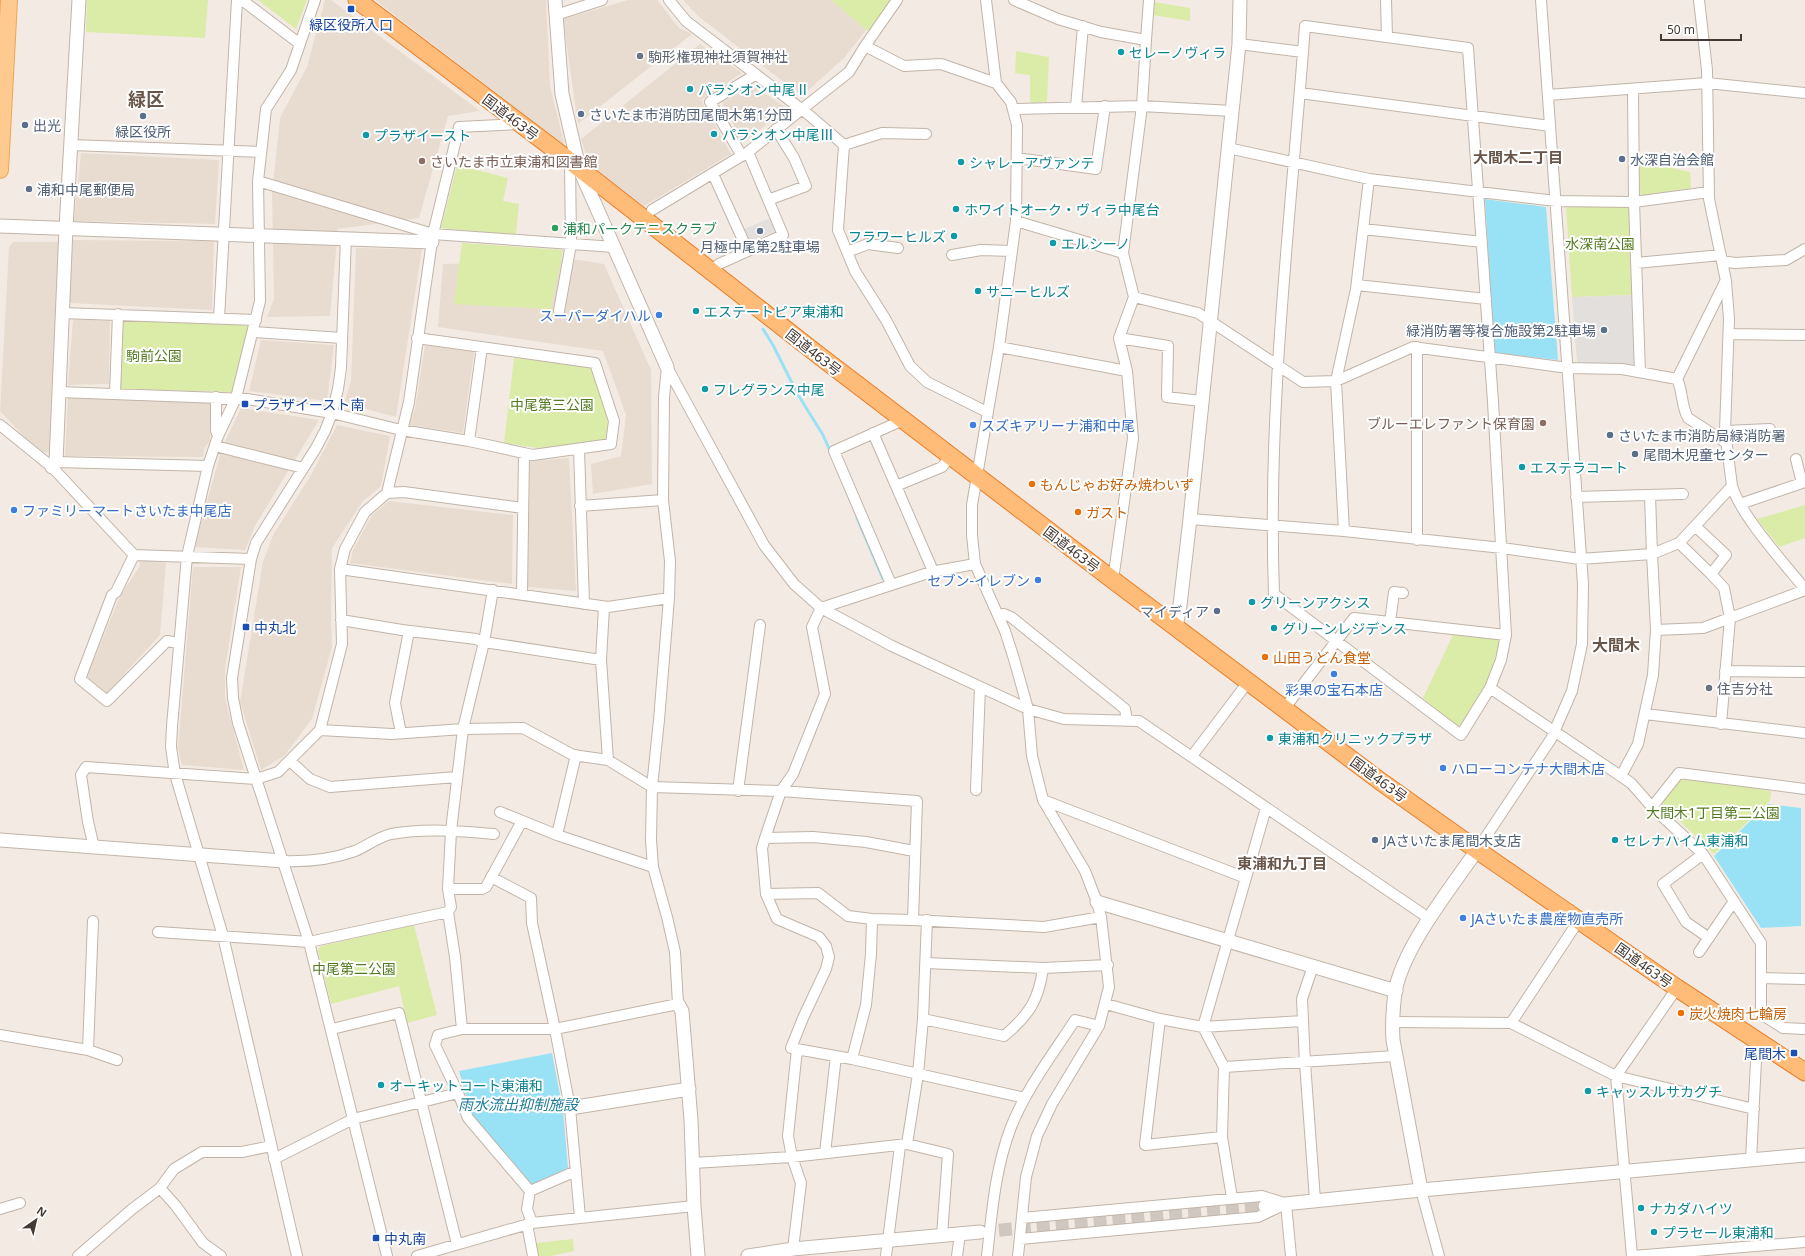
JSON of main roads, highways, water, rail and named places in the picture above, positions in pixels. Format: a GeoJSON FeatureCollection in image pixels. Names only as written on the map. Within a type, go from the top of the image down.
{"type":"FeatureCollection","features":[{"type":"Feature","properties":{"kind":"highway","name":"国道463号"},"geometry":{"type":"LineString","coordinates":[[357,0],[575,164],[647,213],[710,272],[1284,709],[1477,850],[1677,988],[1805,1072]]}},
{"type":"Feature","properties":{"kind":"main road"},"geometry":{"type":"LineString","coordinates":[[0,170],[9,0]]}},
{"type":"Feature","properties":{"kind":"water"},"geometry":{"type":"Polygon","coordinates":[[[1485,199],[1546,207],[1558,360],[1494,353],[1485,199]]]}},
{"type":"Feature","properties":{"kind":"water"},"geometry":{"type":"Polygon","coordinates":[[[1768,804],[1801,808],[1801,926],[1761,928],[1714,856],[1768,804]]]}},
{"type":"Feature","properties":{"kind":"water","name":"雨水流出抑制施設"},"geometry":{"type":"Polygon","coordinates":[[[552,1053],[563,1110],[568,1168],[531,1185],[472,1115],[459,1071],[552,1053]]]}},
{"type":"Feature","properties":{"kind":"waterway"},"geometry":{"type":"LineString","coordinates":[[763,329],[773,345],[797,393],[823,435],[831,453]]}},
{"type":"Feature","properties":{"kind":"waterway"},"geometry":{"type":"LineString","coordinates":[[857,518],[883,579]]}},
{"type":"Feature","properties":{"kind":"tunnel"},"geometry":{"type":"LineString","coordinates":[[980,1232],[1265,1206]]}},
{"type":"Feature","properties":{"kind":"place","name":"緑区役所入口"},"geometry":{"type":"Point","coordinates":[351,9]}},
{"type":"Feature","properties":{"kind":"place","name":"セレーノヴィラ"},"geometry":{"type":"Point","coordinates":[1121,52]}},
{"type":"Feature","properties":{"kind":"place","name":"駒形権現神社須賀神社"},"geometry":{"type":"Point","coordinates":[640,56]}},
{"type":"Feature","properties":{"kind":"place","name":"パラシオン中尾Ⅱ"},"geometry":{"type":"Point","coordinates":[690,89]}},
{"type":"Feature","properties":{"kind":"place","name":"さいたま市消防団尾間木第1分団"},"geometry":{"type":"Point","coordinates":[581,114]}},
{"type":"Feature","properties":{"kind":"place","name":"緑区役所"},"geometry":{"type":"Point","coordinates":[143,116]}},
{"type":"Feature","properties":{"kind":"place","name":"出光"},"geometry":{"type":"Point","coordinates":[25,125]}},
{"type":"Feature","properties":{"kind":"place","name":"パラシオン中尾Ⅲ"},"geometry":{"type":"Point","coordinates":[714,134]}},
{"type":"Feature","properties":{"kind":"place","name":"プラザイースト"},"geometry":{"type":"Point","coordinates":[366,135]}},
{"type":"Feature","properties":{"kind":"place","name":"水深自治会館"},"geometry":{"type":"Point","coordinates":[1622,159]}},
{"type":"Feature","properties":{"kind":"place","name":"さいたま市立東浦和図書館"},"geometry":{"type":"Point","coordinates":[422,161]}},
{"type":"Feature","properties":{"kind":"place","name":"シャレーアヴァンテ"},"geometry":{"type":"Point","coordinates":[961,162]}},
{"type":"Feature","properties":{"kind":"place","name":"浦和中尾郵便局"},"geometry":{"type":"Point","coordinates":[29,189]}},
{"type":"Feature","properties":{"kind":"place","name":"ホワイトオーク・ヴィラ中尾台"},"geometry":{"type":"Point","coordinates":[956,209]}},
{"type":"Feature","properties":{"kind":"place","name":"浦和パークテニスクラブ"},"geometry":{"type":"Point","coordinates":[555,228]}},
{"type":"Feature","properties":{"kind":"place","name":"月極中尾第2駐車場"},"geometry":{"type":"Point","coordinates":[760,231]}},
{"type":"Feature","properties":{"kind":"place","name":"フラワーヒルズ"},"geometry":{"type":"Point","coordinates":[954,236]}},
{"type":"Feature","properties":{"kind":"place","name":"エルシーノ"},"geometry":{"type":"Point","coordinates":[1053,243]}},
{"type":"Feature","properties":{"kind":"place","name":"サニーヒルズ"},"geometry":{"type":"Point","coordinates":[978,291]}},
{"type":"Feature","properties":{"kind":"place","name":"エステートピア東浦和"},"geometry":{"type":"Point","coordinates":[696,311]}},
{"type":"Feature","properties":{"kind":"place","name":"スーパーダイハル"},"geometry":{"type":"Point","coordinates":[659,315]}},
{"type":"Feature","properties":{"kind":"place","name":"緑消防署等複合施設第2駐車場"},"geometry":{"type":"Point","coordinates":[1604,330]}},
{"type":"Feature","properties":{"kind":"place","name":"フレグランス中尾"},"geometry":{"type":"Point","coordinates":[705,389]}},
{"type":"Feature","properties":{"kind":"place","name":"プラザイースト南"},"geometry":{"type":"Point","coordinates":[245,404]}},
{"type":"Feature","properties":{"kind":"place","name":"ブルーエレファント保育園"},"geometry":{"type":"Point","coordinates":[1543,423]}},
{"type":"Feature","properties":{"kind":"place","name":"スズキアリーナ浦和中尾"},"geometry":{"type":"Point","coordinates":[973,425]}},
{"type":"Feature","properties":{"kind":"place","name":"さいたま市消防局緑消防署"},"geometry":{"type":"Point","coordinates":[1610,435]}},
{"type":"Feature","properties":{"kind":"place","name":"尾間木児童センター"},"geometry":{"type":"Point","coordinates":[1635,454]}},
{"type":"Feature","properties":{"kind":"place","name":"エステラコート"},"geometry":{"type":"Point","coordinates":[1522,467]}},
{"type":"Feature","properties":{"kind":"place","name":"もんじゃお好み焼わいず"},"geometry":{"type":"Point","coordinates":[1032,484]}},
{"type":"Feature","properties":{"kind":"place","name":"ファミリーマートさいたま中尾店"},"geometry":{"type":"Point","coordinates":[14,510]}},
{"type":"Feature","properties":{"kind":"place","name":"ガスト"},"geometry":{"type":"Point","coordinates":[1078,512]}},
{"type":"Feature","properties":{"kind":"place","name":"セブン-イレブン"},"geometry":{"type":"Point","coordinates":[1038,580]}},
{"type":"Feature","properties":{"kind":"place","name":"グリーンアクシス"},"geometry":{"type":"Point","coordinates":[1252,602]}},
{"type":"Feature","properties":{"kind":"place","name":"マイディア"},"geometry":{"type":"Point","coordinates":[1217,611]}},
{"type":"Feature","properties":{"kind":"place","name":"中丸北"},"geometry":{"type":"Point","coordinates":[246,627]}},
{"type":"Feature","properties":{"kind":"place","name":"グリーンレジデンス"},"geometry":{"type":"Point","coordinates":[1274,628]}},
{"type":"Feature","properties":{"kind":"place","name":"山田うどん食堂"},"geometry":{"type":"Point","coordinates":[1265,657]}},
{"type":"Feature","properties":{"kind":"place","name":"彩果の宝石本店"},"geometry":{"type":"Point","coordinates":[1334,674]}},
{"type":"Feature","properties":{"kind":"place","name":"住吉分社"},"geometry":{"type":"Point","coordinates":[1709,688]}},
{"type":"Feature","properties":{"kind":"place","name":"東浦和クリニックプラザ"},"geometry":{"type":"Point","coordinates":[1270,738]}},
{"type":"Feature","properties":{"kind":"place","name":"ハローコンテナ大間木店"},"geometry":{"type":"Point","coordinates":[1443,768]}},
{"type":"Feature","properties":{"kind":"place","name":"JAさいたま尾間木支店"},"geometry":{"type":"Point","coordinates":[1375,840]}},
{"type":"Feature","properties":{"kind":"place","name":"セレナハイム東浦和"},"geometry":{"type":"Point","coordinates":[1615,840]}},
{"type":"Feature","properties":{"kind":"place","name":"JAさいたま農産物直売所"},"geometry":{"type":"Point","coordinates":[1463,918]}},
{"type":"Feature","properties":{"kind":"place","name":"炭火焼肉七輪房"},"geometry":{"type":"Point","coordinates":[1681,1013]}},
{"type":"Feature","properties":{"kind":"place","name":"尾間木"},"geometry":{"type":"Point","coordinates":[1794,1053]}},
{"type":"Feature","properties":{"kind":"place","name":"オーキットコート東浦和"},"geometry":{"type":"Point","coordinates":[381,1085]}},
{"type":"Feature","properties":{"kind":"place","name":"キャッスルサカグチ"},"geometry":{"type":"Point","coordinates":[1588,1091]}},
{"type":"Feature","properties":{"kind":"place","name":"ナカダハイツ"},"geometry":{"type":"Point","coordinates":[1641,1208]}},
{"type":"Feature","properties":{"kind":"place","name":"プラセール東浦和"},"geometry":{"type":"Point","coordinates":[1654,1232]}},
{"type":"Feature","properties":{"kind":"place","name":"中丸南"},"geometry":{"type":"Point","coordinates":[376,1238]}},
{"type":"Feature","properties":{"kind":"district","name":"緑区"},"geometry":{"type":"Point","coordinates":[146,99]}},
{"type":"Feature","properties":{"kind":"district","name":"大間木二丁目"},"geometry":{"type":"Point","coordinates":[1518,157]}},
{"type":"Feature","properties":{"kind":"district","name":"大間木"},"geometry":{"type":"Point","coordinates":[1616,645]}},
{"type":"Feature","properties":{"kind":"district","name":"東浦和九丁目"},"geometry":{"type":"Point","coordinates":[1282,863]}},
{"type":"Feature","properties":{"kind":"park label","name":"水深南公園"},"geometry":{"type":"Point","coordinates":[1600,243]}},
{"type":"Feature","properties":{"kind":"park label","name":"駒前公園"},"geometry":{"type":"Point","coordinates":[154,355]}},
{"type":"Feature","properties":{"kind":"park label","name":"中尾第三公園"},"geometry":{"type":"Point","coordinates":[552,404]}},
{"type":"Feature","properties":{"kind":"park label","name":"大間木1丁目第二公園"},"geometry":{"type":"Point","coordinates":[1713,812]}},
{"type":"Feature","properties":{"kind":"park label","name":"中尾第二公園"},"geometry":{"type":"Point","coordinates":[354,968]}}]}
